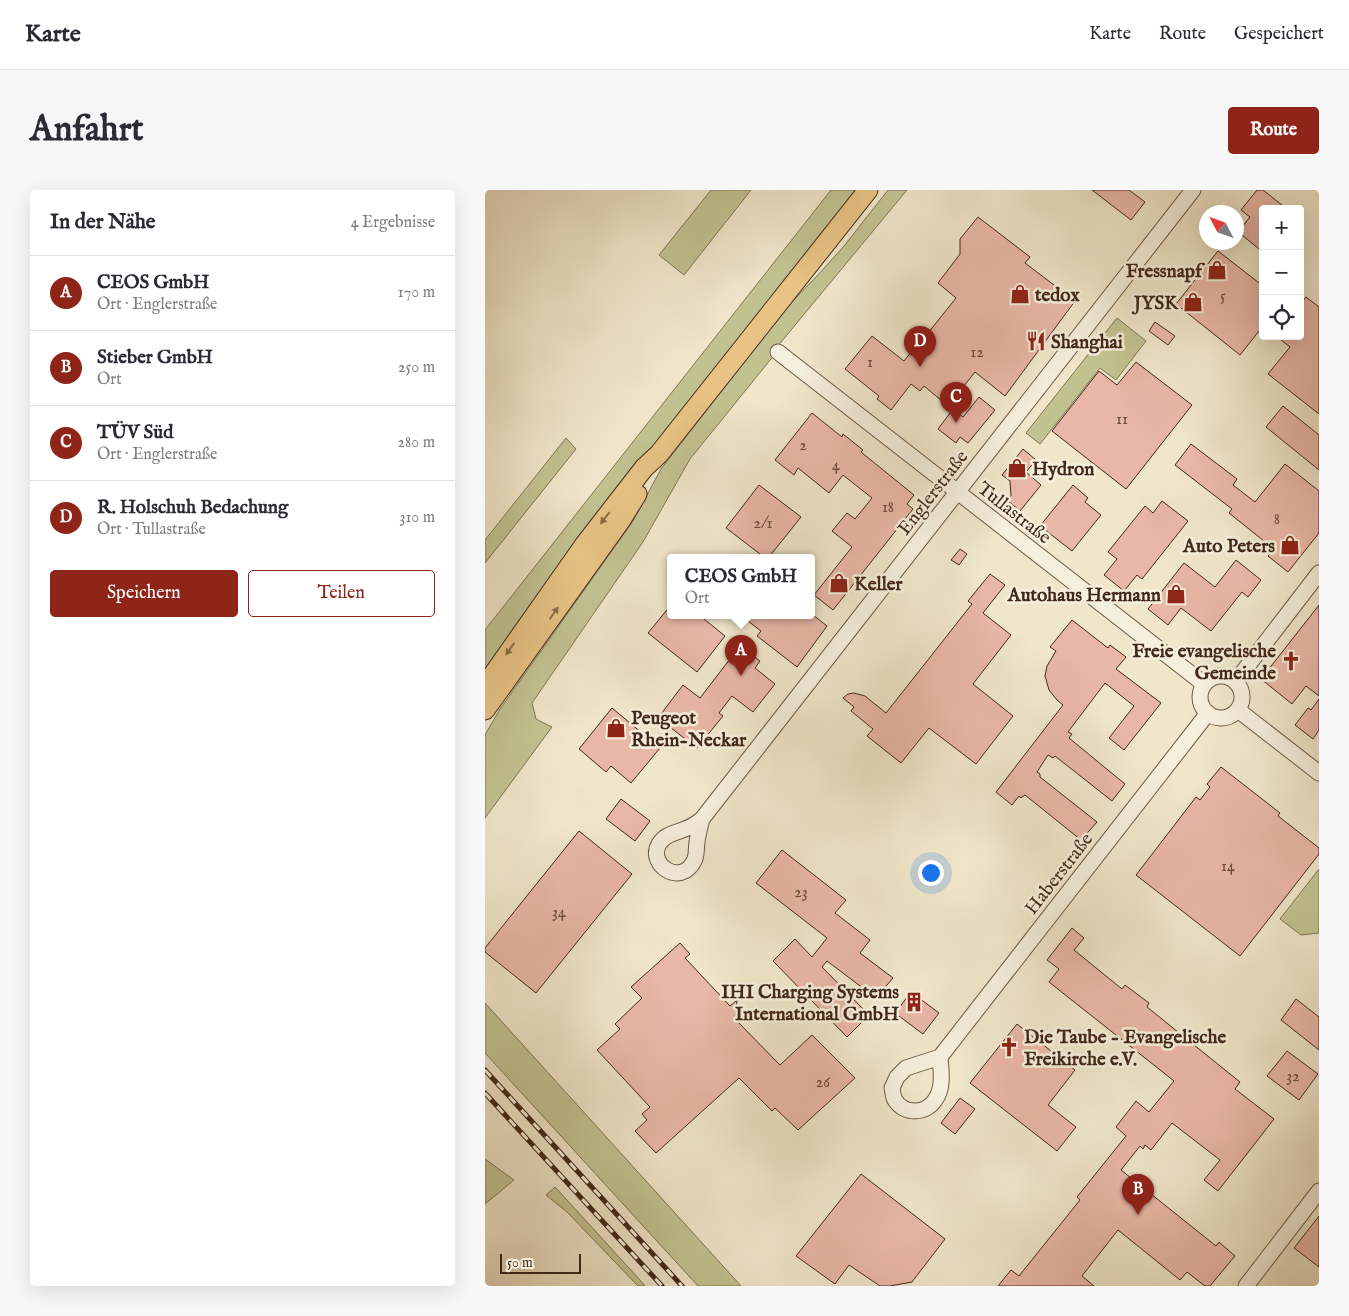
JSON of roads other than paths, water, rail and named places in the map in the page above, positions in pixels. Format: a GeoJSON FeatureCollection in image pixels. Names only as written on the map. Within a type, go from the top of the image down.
{"type":"FeatureCollection","features":[{"type":"Feature","properties":{"kind":"main road"},"geometry":{"type":"LineString","coordinates":[[485,716],[489,697],[585,544],[644,468],[659,454],[868,190]]}},
{"type":"Feature","properties":{"kind":"street","name":"Englerstraße"},"geometry":{"type":"LineString","coordinates":[[702,819],[1193,190]]}},
{"type":"Feature","properties":{"kind":"street","name":"Tullastraße"},"geometry":{"type":"LineString","coordinates":[[778,352],[1205,684]]}},
{"type":"Feature","properties":{"kind":"street"},"geometry":{"type":"LineString","coordinates":[[1236,681],[1319,573]]}},
{"type":"Feature","properties":{"kind":"street"},"geometry":{"type":"LineString","coordinates":[[1219,676],[1228,677],[1236,681],[1241,688],[1243,696],[1238,710],[1225,718],[1208,713],[1202,705],[1200,698],[1205,684],[1219,676]]}},
{"type":"Feature","properties":{"kind":"street"},"geometry":{"type":"LineString","coordinates":[[1238,710],[1319,774]]}},
{"type":"Feature","properties":{"kind":"street","name":"Haberstraße"},"geometry":{"type":"LineString","coordinates":[[940,1057],[1208,713]]}},
{"type":"Feature","properties":{"kind":"street"},"geometry":{"type":"LineString","coordinates":[[1245,1286],[1319,1192]]}},
{"type":"Feature","properties":{"kind":"railway"},"geometry":{"type":"LineString","coordinates":[[485,1070],[682,1286]]}},
{"type":"Feature","properties":{"kind":"railway"},"geometry":{"type":"LineString","coordinates":[[485,1093],[662,1286]]}},
{"type":"Feature","properties":{"kind":"place","name":"Fressnapf"},"geometry":{"type":"Point","coordinates":[1217,270]}},
{"type":"Feature","properties":{"kind":"place","name":"tedox"},"geometry":{"type":"Point","coordinates":[1020,294]}},
{"type":"Feature","properties":{"kind":"place","name":"JYSK"},"geometry":{"type":"Point","coordinates":[1193,302]}},
{"type":"Feature","properties":{"kind":"place","name":"Shanghai"},"geometry":{"type":"Point","coordinates":[1036,341]}},
{"type":"Feature","properties":{"kind":"place","name":"R. Holschuh Bedachung"},"geometry":{"type":"Point","coordinates":[920,367]}},
{"type":"Feature","properties":{"kind":"place","name":"TÜV Süd"},"geometry":{"type":"Point","coordinates":[956,423]}},
{"type":"Feature","properties":{"kind":"place","name":"Hydron"},"geometry":{"type":"Point","coordinates":[1017,468]}},
{"type":"Feature","properties":{"kind":"place","name":"Auto Peters"},"geometry":{"type":"Point","coordinates":[1290,545]}},
{"type":"Feature","properties":{"kind":"place","name":"Keller"},"geometry":{"type":"Point","coordinates":[839,583]}},
{"type":"Feature","properties":{"kind":"place","name":"Autohaus Hermann"},"geometry":{"type":"Point","coordinates":[1176,594]}},
{"type":"Feature","properties":{"kind":"place","name":"Freie evangelische Gemeinde"},"geometry":{"type":"Point","coordinates":[1291,661]}},
{"type":"Feature","properties":{"kind":"place","name":"CEOS GmbH"},"geometry":{"type":"Point","coordinates":[741,676]}},
{"type":"Feature","properties":{"kind":"place","name":"Peugeot Rhein-Neckar"},"geometry":{"type":"Point","coordinates":[616,728]}},
{"type":"Feature","properties":{"kind":"place","name":"IHI Charging Systems International GmbH"},"geometry":{"type":"Point","coordinates":[914,1002]}},
{"type":"Feature","properties":{"kind":"place","name":"Die Taube - Evangelische Freikirche e.V."},"geometry":{"type":"Point","coordinates":[1009,1047]}},
{"type":"Feature","properties":{"kind":"place","name":"Stieber GmbH"},"geometry":{"type":"Point","coordinates":[1138,1215]}}]}
